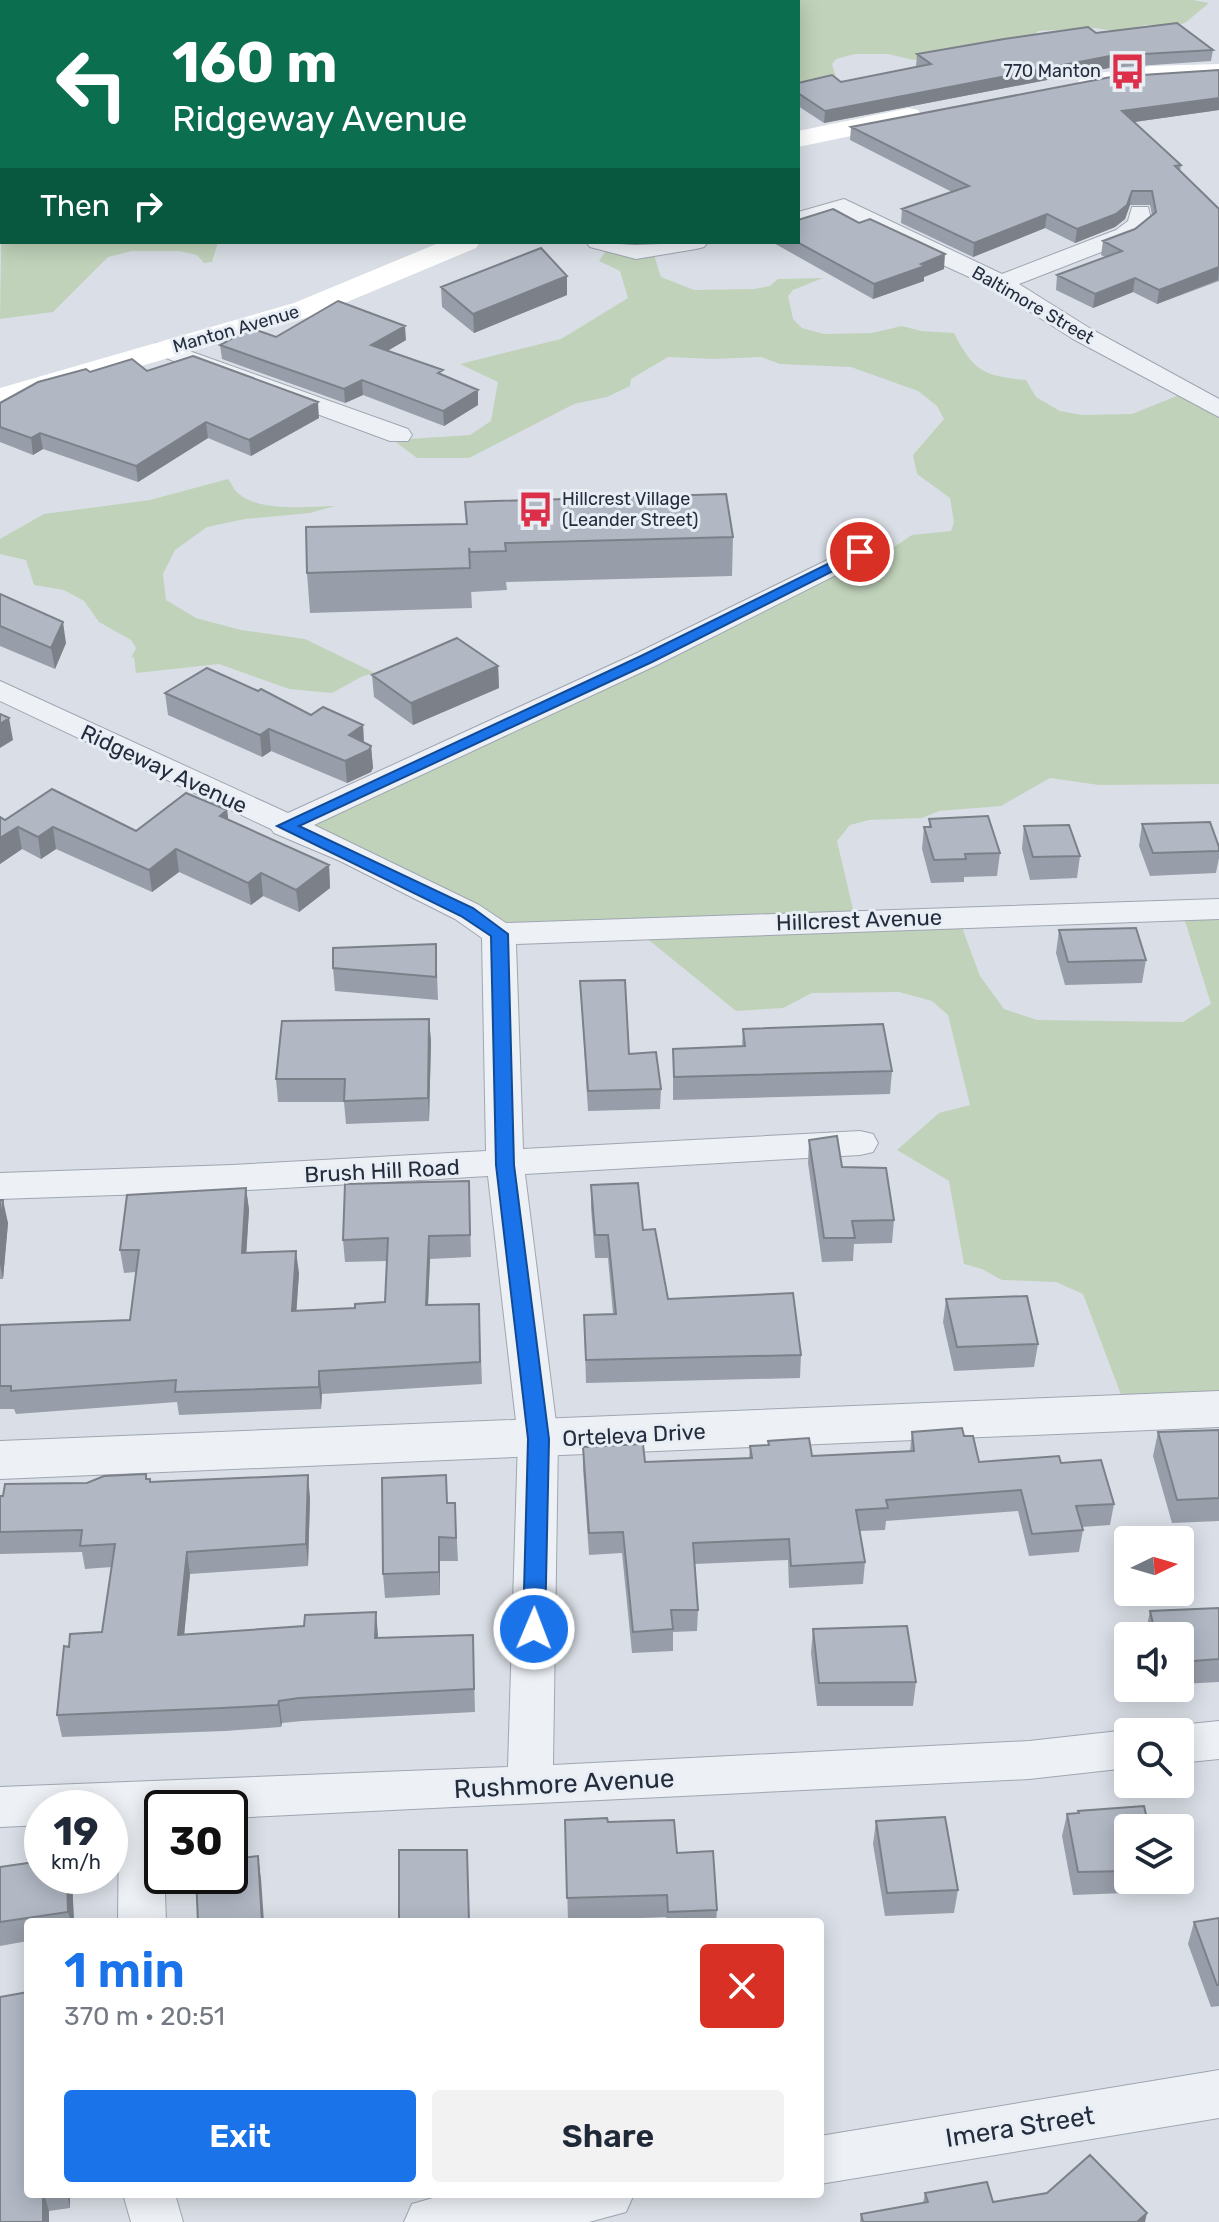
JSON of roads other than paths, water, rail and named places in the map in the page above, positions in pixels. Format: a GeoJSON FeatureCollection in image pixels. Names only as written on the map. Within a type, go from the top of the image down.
{"type":"FeatureCollection","features":[{"type":"Feature","properties":{"kind":"main road"},"geometry":{"type":"LineString","coordinates":[[1063,87],[1151,74],[1219,72]]}},
{"type":"Feature","properties":{"kind":"main road"},"geometry":{"type":"LineString","coordinates":[[800,139],[938,111]]}},
{"type":"Feature","properties":{"kind":"main road","name":"Manton Avenue"},"geometry":{"type":"LineString","coordinates":[[0,398],[305,309],[461,244]]}},
{"type":"Feature","properties":{"kind":"street","name":"Baltimore Street"},"geometry":{"type":"LineString","coordinates":[[800,218],[844,206],[888,231],[1001,283],[1082,334],[1219,409]]}},
{"type":"Feature","properties":{"kind":"street"},"geometry":{"type":"LineString","coordinates":[[1001,283],[1124,235],[1140,223],[1140,212]]}},
{"type":"Feature","properties":{"kind":"street"},"geometry":{"type":"LineString","coordinates":[[606,244],[636,252],[684,244]]}},
{"type":"Feature","properties":{"kind":"street"},"geometry":{"type":"LineString","coordinates":[[164,349],[399,435]]}},
{"type":"Feature","properties":{"kind":"street"},"geometry":{"type":"LineString","coordinates":[[285,826],[647,659],[860,552]]}},
{"type":"Feature","properties":{"kind":"street","name":"Ridgeway Avenue"},"geometry":{"type":"LineString","coordinates":[[0,690],[285,826],[351,854],[467,912],[499,934]]}},
{"type":"Feature","properties":{"kind":"street","name":"Hillcrest Avenue"},"geometry":{"type":"LineString","coordinates":[[499,934],[1219,909]]}},
{"type":"Feature","properties":{"kind":"street"},"geometry":{"type":"LineString","coordinates":[[499,934],[505,1165],[538,1439],[530,1786]]}},
{"type":"Feature","properties":{"kind":"street","name":"Brush Hill Road"},"geometry":{"type":"LineString","coordinates":[[0,1186],[505,1165],[860,1143]]}},
{"type":"Feature","properties":{"kind":"street","name":"Orteleva Drive"},"geometry":{"type":"LineString","coordinates":[[0,1460],[1219,1409]]}},
{"type":"Feature","properties":{"kind":"street"},"geometry":{"type":"LineString","coordinates":[[1194,1743],[1219,1740]]}},
{"type":"Feature","properties":{"kind":"street","name":"Rushmore Avenue"},"geometry":{"type":"LineString","coordinates":[[0,1807],[530,1786],[1029,1760],[1114,1751]]}},
{"type":"Feature","properties":{"kind":"street"},"geometry":{"type":"LineString","coordinates":[[142,1801],[142,1918]]}},
{"type":"Feature","properties":{"kind":"street","name":"Imera Street"},"geometry":{"type":"LineString","coordinates":[[824,2159],[1219,2094]]}},
{"type":"Feature","properties":{"kind":"street"},"geometry":{"type":"LineString","coordinates":[[150,2198],[157,2222]]}},
{"type":"Feature","properties":{"kind":"street"},"geometry":{"type":"LineString","coordinates":[[430,2222],[583,2198]]}},
{"type":"Feature","properties":{"kind":"place","name":"770 Manton"},"geometry":{"type":"Point","coordinates":[1127,71]}},
{"type":"Feature","properties":{"kind":"place","name":"Hillcrest Village (Leander Street)"},"geometry":{"type":"Point","coordinates":[536,509]}}]}
